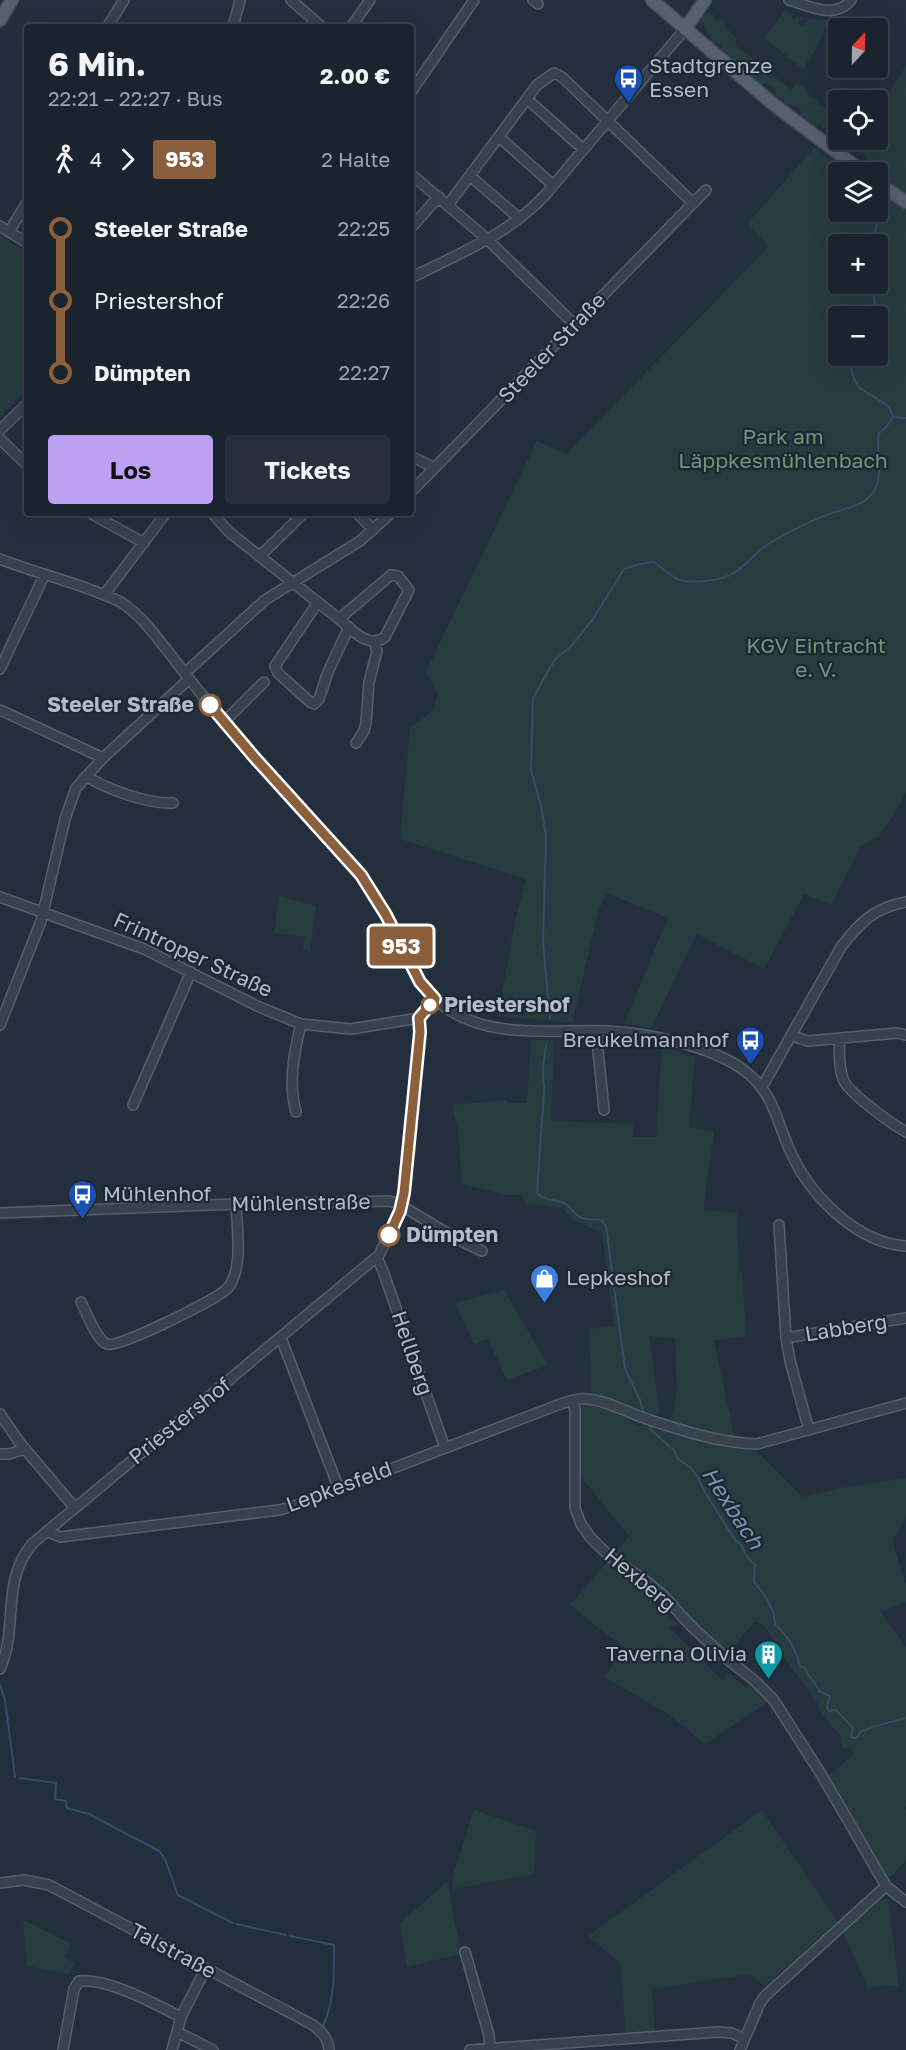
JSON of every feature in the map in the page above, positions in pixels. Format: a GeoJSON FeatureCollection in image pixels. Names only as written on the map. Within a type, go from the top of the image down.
{"type":"FeatureCollection","features":[{"type":"Feature","properties":{"kind":"main road"},"geometry":{"type":"LineString","coordinates":[[0,20],[12,0]]}},
{"type":"Feature","properties":{"kind":"main road"},"geometry":{"type":"LineString","coordinates":[[652,0],[773,104],[850,162]]}},
{"type":"Feature","properties":{"kind":"main road"},"geometry":{"type":"LineString","coordinates":[[685,29],[705,0]]}},
{"type":"Feature","properties":{"kind":"main road"},"geometry":{"type":"LineString","coordinates":[[888,190],[906,202]]}},
{"type":"Feature","properties":{"kind":"street"},"geometry":{"type":"LineString","coordinates":[[109,24],[124,0]]}},
{"type":"Feature","properties":{"kind":"street"},"geometry":{"type":"LineString","coordinates":[[234,24],[240,0]]}},
{"type":"Feature","properties":{"kind":"street"},"geometry":{"type":"LineString","coordinates":[[291,0],[319,24]]}},
{"type":"Feature","properties":{"kind":"street"},"geometry":{"type":"LineString","coordinates":[[353,24],[370,0]]}},
{"type":"Feature","properties":{"kind":"street"},"geometry":{"type":"LineString","coordinates":[[414,88],[474,0]]}},
{"type":"Feature","properties":{"kind":"street"},"geometry":{"type":"LineString","coordinates":[[789,0],[829,11],[843,8],[851,0]]}},
{"type":"Feature","properties":{"kind":"street"},"geometry":{"type":"LineString","coordinates":[[414,276],[487,239],[519,218],[553,185],[685,29]]}},
{"type":"Feature","properties":{"kind":"street"},"geometry":{"type":"LineString","coordinates":[[414,225],[433,203],[444,202],[470,176],[527,99],[551,74],[562,77],[693,203]]}},
{"type":"Feature","properties":{"kind":"street"},"geometry":{"type":"LineString","coordinates":[[527,99],[583,149]]}},
{"type":"Feature","properties":{"kind":"street"},"geometry":{"type":"LineString","coordinates":[[499,137],[553,185]]}},
{"type":"Feature","properties":{"kind":"street"},"geometry":{"type":"LineString","coordinates":[[470,176],[519,218]]}},
{"type":"Feature","properties":{"kind":"street"},"geometry":{"type":"LineString","coordinates":[[414,177],[487,239],[575,325]]}},
{"type":"Feature","properties":{"kind":"street","name":"Steeler Straße"},"geometry":{"type":"LineString","coordinates":[[414,489],[706,190]]}},
{"type":"Feature","properties":{"kind":"street"},"geometry":{"type":"LineString","coordinates":[[9,232],[24,207]]}},
{"type":"Feature","properties":{"kind":"street"},"geometry":{"type":"LineString","coordinates":[[0,226],[24,241]]}},
{"type":"Feature","properties":{"kind":"street"},"geometry":{"type":"LineString","coordinates":[[0,430],[24,407]]}},
{"type":"Feature","properties":{"kind":"street"},"geometry":{"type":"LineString","coordinates":[[0,439],[24,462]]}},
{"type":"Feature","properties":{"kind":"street"},"geometry":{"type":"LineString","coordinates":[[414,458],[433,469]]}},
{"type":"Feature","properties":{"kind":"street"},"geometry":{"type":"LineString","coordinates":[[95,516],[144,543]]}},
{"type":"Feature","properties":{"kind":"street"},"geometry":{"type":"LineString","coordinates":[[104,595],[164,516]]}},
{"type":"Feature","properties":{"kind":"street"},"geometry":{"type":"LineString","coordinates":[[215,516],[225,528],[349,627],[366,639],[374,642],[385,637],[409,592],[396,575],[391,575],[339,619]]}},
{"type":"Feature","properties":{"kind":"street"},"geometry":{"type":"LineString","coordinates":[[260,556],[301,516]]}},
{"type":"Feature","properties":{"kind":"street"},"geometry":{"type":"LineString","coordinates":[[360,516],[373,530]]}},
{"type":"Feature","properties":{"kind":"street"},"geometry":{"type":"LineString","coordinates":[[0,1025],[41,921],[68,807],[76,788],[256,608],[351,548],[388,516]]}},
{"type":"Feature","properties":{"kind":"street"},"geometry":{"type":"LineString","coordinates":[[0,559],[104,595],[124,604],[143,621],[224,722],[350,860],[386,915],[423,987],[435,999],[460,1016],[485,1026],[513,1030],[596,1031],[651,1035],[716,1054],[744,1070],[762,1087],[770,1098],[792,1156],[819,1195],[864,1235],[906,1246]]}},
{"type":"Feature","properties":{"kind":"street"},"geometry":{"type":"LineString","coordinates":[[0,667],[45,574]]}},
{"type":"Feature","properties":{"kind":"street"},"geometry":{"type":"LineString","coordinates":[[318,602],[275,666],[278,673],[312,704],[316,704],[319,699],[328,672],[349,627]]}},
{"type":"Feature","properties":{"kind":"street"},"geometry":{"type":"LineString","coordinates":[[356,743],[366,723],[368,688],[377,651],[374,642]]}},
{"type":"Feature","properties":{"kind":"street"},"geometry":{"type":"LineString","coordinates":[[224,722],[264,682]]}},
{"type":"Feature","properties":{"kind":"street"},"geometry":{"type":"LineString","coordinates":[[0,710],[104,758]]}},
{"type":"Feature","properties":{"kind":"street"},"geometry":{"type":"LineString","coordinates":[[86,776],[99,784],[159,804],[173,803]]}},
{"type":"Feature","properties":{"kind":"street","name":"Frintroper Straße"},"geometry":{"type":"LineString","coordinates":[[0,897],[144,949],[267,1011],[301,1024],[351,1029],[419,1018]]}},
{"type":"Feature","properties":{"kind":"street"},"geometry":{"type":"LineString","coordinates":[[762,1087],[841,947],[857,926],[871,915],[891,905],[906,902]]}},
{"type":"Feature","properties":{"kind":"street"},"geometry":{"type":"LineString","coordinates":[[133,1105],[191,972]]}},
{"type":"Feature","properties":{"kind":"street"},"geometry":{"type":"LineString","coordinates":[[419,1018],[435,999]]}},
{"type":"Feature","properties":{"kind":"street","name":"Priestershof"},"geometry":{"type":"LineString","coordinates":[[0,1669],[6,1647],[12,1582],[18,1564],[25,1553],[47,1531],[377,1258],[386,1244],[402,1206],[420,1032],[419,1018]]}},
{"type":"Feature","properties":{"kind":"street"},"geometry":{"type":"LineString","coordinates":[[296,1112],[292,1097],[295,1047],[301,1024]]}},
{"type":"Feature","properties":{"kind":"street"},"geometry":{"type":"LineString","coordinates":[[596,1031],[604,1110]]}},
{"type":"Feature","properties":{"kind":"street"},"geometry":{"type":"LineString","coordinates":[[792,1036],[808,1041],[897,1033],[906,1035]]}},
{"type":"Feature","properties":{"kind":"street"},"geometry":{"type":"LineString","coordinates":[[839,1039],[841,1071],[845,1084],[856,1095],[906,1132]]}},
{"type":"Feature","properties":{"kind":"street","name":"Mühlenstraße"},"geometry":{"type":"LineString","coordinates":[[0,1214],[236,1204],[393,1201],[482,1251]]}},
{"type":"Feature","properties":{"kind":"street"},"geometry":{"type":"LineString","coordinates":[[81,1302],[99,1338],[106,1343],[114,1344],[134,1337],[220,1294],[232,1282],[237,1264],[236,1204]]}},
{"type":"Feature","properties":{"kind":"street"},"geometry":{"type":"LineString","coordinates":[[779,1225],[786,1338],[809,1430],[906,1403]]}},
{"type":"Feature","properties":{"kind":"street","name":"Hellberg"},"geometry":{"type":"LineString","coordinates":[[377,1258],[445,1448]]}},
{"type":"Feature","properties":{"kind":"street","name":"Labberg"},"geometry":{"type":"LineString","coordinates":[[786,1338],[906,1318]]}},
{"type":"Feature","properties":{"kind":"street"},"geometry":{"type":"LineString","coordinates":[[281,1338],[339,1489]]}},
{"type":"Feature","properties":{"kind":"street","name":"Lepkesfeld"},"geometry":{"type":"LineString","coordinates":[[47,1531],[60,1537],[279,1510],[572,1401],[587,1399],[662,1423],[740,1444],[757,1444],[809,1430]]}},
{"type":"Feature","properties":{"kind":"street","name":"Hexberg"},"geometry":{"type":"LineString","coordinates":[[572,1401],[575,1408],[575,1508],[581,1524],[590,1537],[614,1560],[663,1595],[690,1625],[773,1699],[821,1774],[886,1886],[906,1902]]}},
{"type":"Feature","properties":{"kind":"street"},"geometry":{"type":"LineString","coordinates":[[0,1414],[25,1449],[75,1508]]}},
{"type":"Feature","properties":{"kind":"street"},"geometry":{"type":"LineString","coordinates":[[0,1454],[25,1449]]}},
{"type":"Feature","properties":{"kind":"street","name":"Talstraße"},"geometry":{"type":"LineString","coordinates":[[0,1883],[24,1880],[49,1885],[313,2025],[323,2033],[329,2050]]}},
{"type":"Feature","properties":{"kind":"street"},"geometry":{"type":"LineString","coordinates":[[740,2050],[760,2003],[770,1991],[886,1886]]}},
{"type":"Feature","properties":{"kind":"street"},"geometry":{"type":"LineString","coordinates":[[465,1952],[489,2035],[490,2049]]}},
{"type":"Feature","properties":{"kind":"street"},"geometry":{"type":"LineString","coordinates":[[171,2050],[181,2017],[206,1968]]}},
{"type":"Feature","properties":{"kind":"street"},"geometry":{"type":"LineString","coordinates":[[63,2050],[74,1989],[79,1981],[86,1980],[112,1987],[181,2017]]}},
{"type":"Feature","properties":{"kind":"street"},"geometry":{"type":"LineString","coordinates":[[177,2032],[213,2050]]}},
{"type":"Feature","properties":{"kind":"street"},"geometry":{"type":"LineString","coordinates":[[470,2050],[610,2045],[718,2032],[744,2039]]}},
{"type":"Feature","properties":{"kind":"green space"},"geometry":{"type":"Polygon","coordinates":[[[785,11],[794,15],[792,18],[794,19],[797,16],[803,18],[798,23],[803,26],[809,19],[828,20],[817,48],[803,69],[764,38],[785,11]]]}},
{"type":"Feature","properties":{"kind":"green space"},"geometry":{"type":"Polygon","coordinates":[[[709,12],[715,19],[723,21],[726,28],[737,38],[735,45],[791,90],[796,85],[803,86],[808,95],[820,106],[828,109],[828,128],[821,128],[820,124],[816,126],[801,116],[800,109],[785,104],[784,98],[779,100],[776,98],[775,89],[766,83],[760,84],[742,62],[736,63],[722,52],[722,46],[711,41],[711,36],[701,22],[702,16],[709,12]]]}},
{"type":"Feature","properties":{"kind":"green space"},"geometry":{"type":"Polygon","coordinates":[[[906,66],[906,193],[888,179],[888,162],[870,162],[856,150],[888,150],[888,94],[906,66]]]}},
{"type":"Feature","properties":{"kind":"green space"},"geometry":{"type":"Polygon","coordinates":[[[814,148],[836,162],[828,162],[828,222],[888,222],[888,197],[906,209],[906,792],[879,836],[861,846],[831,905],[804,894],[764,969],[697,934],[651,1028],[624,1024],[668,918],[606,893],[598,913],[572,1023],[498,1016],[515,921],[526,879],[400,839],[410,728],[433,711],[438,694],[426,672],[537,441],[567,454],[769,246],[747,224],[814,148]]]}},
{"type":"Feature","properties":{"kind":"green space"},"geometry":{"type":"Polygon","coordinates":[[[0,236],[24,251],[24,392],[0,417],[0,236]]]}},
{"type":"Feature","properties":{"kind":"green space"},"geometry":{"type":"Polygon","coordinates":[[[279,896],[316,906],[310,951],[303,949],[305,937],[274,933],[279,896]]]}},
{"type":"Feature","properties":{"kind":"green space"},"geometry":{"type":"Polygon","coordinates":[[[554,1039],[551,1121],[633,1124],[633,1137],[656,1137],[662,1047],[695,1057],[689,1127],[714,1131],[703,1210],[737,1213],[739,1272],[742,1272],[746,1336],[714,1341],[734,1434],[744,1436],[749,1442],[670,1425],[677,1388],[675,1338],[649,1336],[660,1414],[654,1413],[656,1417],[591,1395],[589,1329],[614,1326],[602,1233],[569,1218],[564,1209],[526,1203],[521,1195],[506,1195],[462,1184],[458,1131],[452,1105],[506,1100],[506,1103],[527,1103],[531,1040],[554,1039]]]}},
{"type":"Feature","properties":{"kind":"green space"},"geometry":{"type":"Polygon","coordinates":[[[504,1290],[548,1365],[507,1380],[488,1339],[474,1344],[455,1303],[504,1290]]]}},
{"type":"Feature","properties":{"kind":"green space"},"geometry":{"type":"Polygon","coordinates":[[[588,1401],[587,1407],[601,1407],[642,1427],[642,1422],[743,1450],[756,1451],[802,1497],[906,1478],[906,1519],[892,1540],[906,1585],[906,1602],[881,1612],[906,1647],[906,1806],[904,1808],[906,1810],[906,1861],[888,1879],[827,1777],[854,1754],[850,1748],[842,1748],[841,1737],[820,1711],[818,1704],[764,1626],[755,1621],[728,1653],[683,1612],[613,1556],[629,1536],[578,1473],[578,1409],[580,1404],[588,1401]]]}},
{"type":"Feature","properties":{"kind":"green space"},"geometry":{"type":"Polygon","coordinates":[[[608,1561],[654,1599],[653,1601],[678,1624],[669,1627],[722,1680],[728,1674],[746,1687],[752,1681],[769,1701],[705,1744],[671,1716],[605,1677],[624,1648],[570,1605],[608,1561]]]}},
{"type":"Feature","properties":{"kind":"green space"},"geometry":{"type":"Polygon","coordinates":[[[474,1810],[536,1831],[534,1874],[453,1889],[452,1878],[474,1810]]]}},
{"type":"Feature","properties":{"kind":"green space"},"geometry":{"type":"Polygon","coordinates":[[[762,1810],[837,1921],[765,1986],[749,1974],[652,1988],[655,2031],[626,2034],[620,1963],[588,1936],[762,1810]]]}},
{"type":"Feature","properties":{"kind":"green space"},"geometry":{"type":"Polygon","coordinates":[[[447,1882],[461,1954],[407,1967],[400,1923],[447,1882]]]}},
{"type":"Feature","properties":{"kind":"green space"},"geometry":{"type":"Polygon","coordinates":[[[888,1897],[899,1987],[883,1985],[868,1988],[843,1932],[879,1901],[888,1897]]]}},
{"type":"Feature","properties":{"kind":"green space"},"geometry":{"type":"Polygon","coordinates":[[[23,1920],[71,1944],[64,1957],[74,1963],[69,1974],[27,1966],[23,1920]]]}},
{"type":"Feature","properties":{"kind":"waterway","name":"Hexbach"},"geometry":{"type":"LineString","coordinates":[[875,234],[878,222]]}},
{"type":"Feature","properties":{"kind":"waterway"},"geometry":{"type":"LineString","coordinates":[[874,294],[875,306]]}},
{"type":"Feature","properties":{"kind":"waterway"},"geometry":{"type":"LineString","coordinates":[[550,1018],[543,943],[546,835],[531,770],[533,698],[554,661],[572,645],[593,619],[624,569],[654,562],[681,581],[718,579],[734,573],[776,539],[817,519],[855,505],[871,495],[878,481],[879,433],[893,417],[884,403],[858,386],[850,366]]}},
{"type":"Feature","properties":{"kind":"waterway"},"geometry":{"type":"LineString","coordinates":[[894,417],[906,418]]}},
{"type":"Feature","properties":{"kind":"waterway"},"geometry":{"type":"LineString","coordinates":[[546,1044],[537,1193],[546,1199],[564,1203],[582,1218],[601,1220],[606,1226],[625,1369],[640,1400],[643,1412]]}},
{"type":"Feature","properties":{"kind":"waterway","name":"Hexbach"},"geometry":{"type":"LineString","coordinates":[[649,1425],[652,1431],[674,1450],[678,1459],[691,1468],[736,1541],[740,1543],[747,1557],[755,1565],[754,1582],[771,1607],[775,1624],[791,1643],[800,1666],[806,1669],[819,1691],[830,1696],[827,1707],[829,1711],[836,1710],[853,1728],[851,1737],[855,1738],[860,1732],[906,1718]]}},
{"type":"Feature","properties":{"kind":"waterway"},"geometry":{"type":"LineString","coordinates":[[0,1685],[5,1700],[15,1777]]}},
{"type":"Feature","properties":{"kind":"waterway"},"geometry":{"type":"LineString","coordinates":[[20,1778],[56,1783],[55,1799],[66,1801],[67,1808],[89,1814],[159,1851],[165,1859],[178,1895],[233,1923]]}},
{"type":"Feature","properties":{"kind":"waterway"},"geometry":{"type":"LineString","coordinates":[[236,1924],[286,1935]]}},
{"type":"Feature","properties":{"kind":"waterway"},"geometry":{"type":"LineString","coordinates":[[290,1936],[334,1945],[332,1997],[323,2026]]}},
{"type":"Feature","properties":{"kind":"bus line","name":"953"},"geometry":{"type":"LineString","coordinates":[[210,705],[255,758],[350,860],[374,893],[423,987],[435,999],[419,1018],[420,1032],[404,1193],[400,1211],[389,1235]]}},
{"type":"Feature","properties":{"kind":"place","name":"Stadtgrenze Essen"},"geometry":{"type":"Point","coordinates":[628,104]}},
{"type":"Feature","properties":{"kind":"place","name":"Steeler Straße"},"geometry":{"type":"Point","coordinates":[210,705]}},
{"type":"Feature","properties":{"kind":"place","name":"Priestershof"},"geometry":{"type":"Point","coordinates":[430,1005]}},
{"type":"Feature","properties":{"kind":"place","name":"Breukelmannhof"},"geometry":{"type":"Point","coordinates":[750,1066]}},
{"type":"Feature","properties":{"kind":"place","name":"Mühlenhof"},"geometry":{"type":"Point","coordinates":[82,1220]}},
{"type":"Feature","properties":{"kind":"place","name":"Dümpten"},"geometry":{"type":"Point","coordinates":[389,1235]}},
{"type":"Feature","properties":{"kind":"place","name":"Lepkeshof"},"geometry":{"type":"Point","coordinates":[545,1304]}},
{"type":"Feature","properties":{"kind":"place","name":"Taverna Olivia"},"geometry":{"type":"Point","coordinates":[768,1680]}},
{"type":"Feature","properties":{"kind":"park label","name":"Park am Läppkesmühlenbach"},"geometry":{"type":"Point","coordinates":[783,449]}},
{"type":"Feature","properties":{"kind":"park label","name":"KGV Eintracht e. V."},"geometry":{"type":"Point","coordinates":[816,658]}}]}
